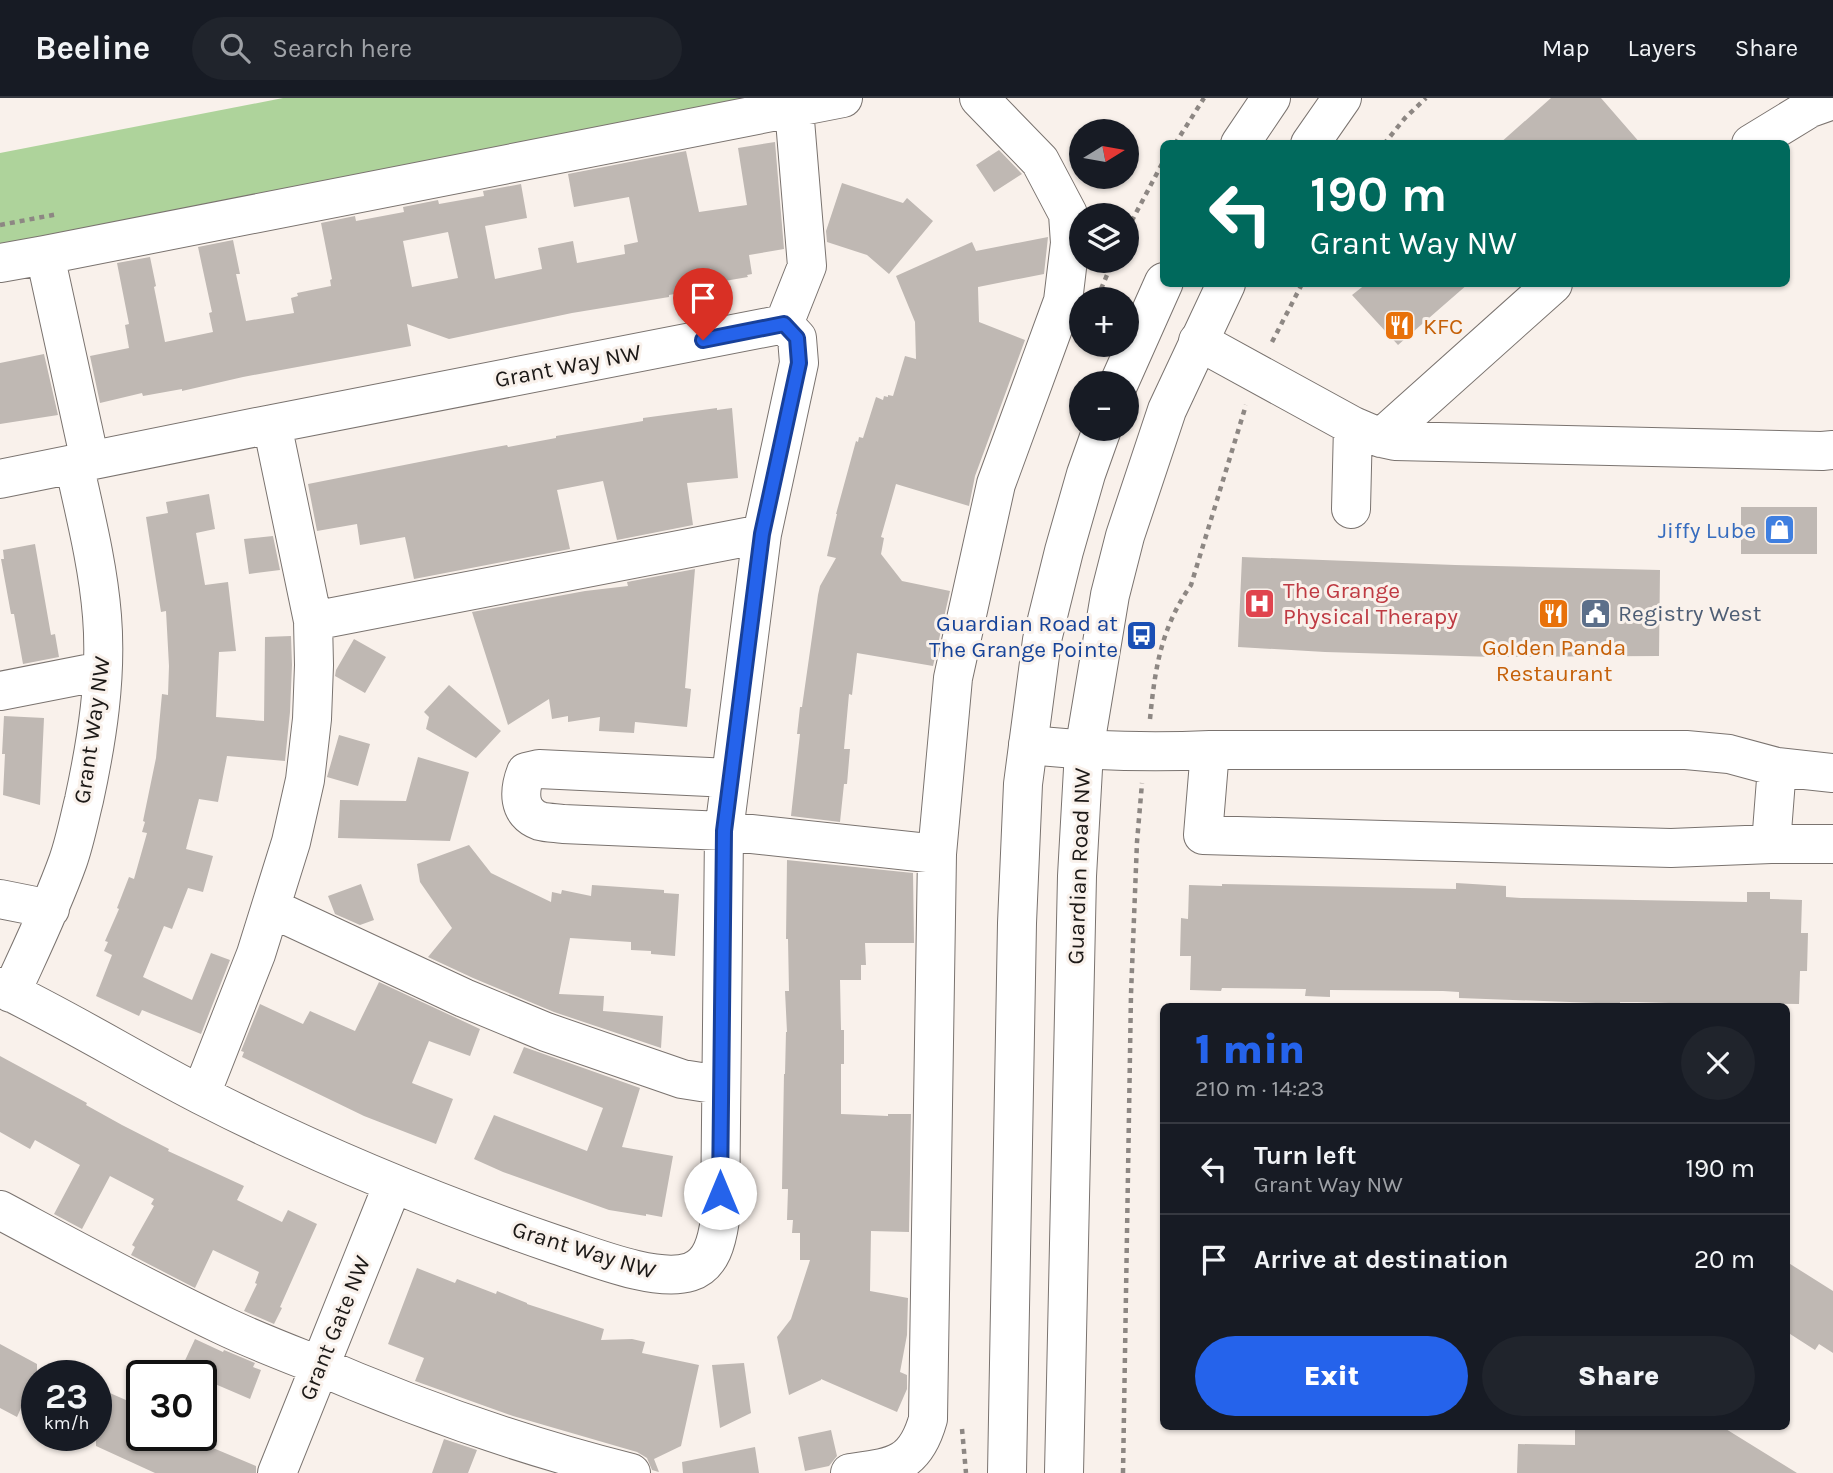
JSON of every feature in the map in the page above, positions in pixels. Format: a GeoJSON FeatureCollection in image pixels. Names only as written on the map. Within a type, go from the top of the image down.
{"type":"FeatureCollection","features":[{"type":"Feature","properties":{"kind":"street"},"geometry":{"type":"LineString","coordinates":[[0,263],[843,98]]}},
{"type":"Feature","properties":{"kind":"street"},"geometry":{"type":"LineString","coordinates":[[850,1473],[886,1468],[902,1462],[923,1438],[928,1419],[937,854],[953,678],[996,484],[1063,301],[1070,243],[1068,214],[1041,161],[979,98]]}},
{"type":"Feature","properties":{"kind":"street"},"geometry":{"type":"LineString","coordinates":[[1243,140],[1271,98]]}},
{"type":"Feature","properties":{"kind":"street"},"geometry":{"type":"LineString","coordinates":[[1313,140],[1342,98]]}},
{"type":"Feature","properties":{"kind":"street"},"geometry":{"type":"LineString","coordinates":[[1758,140],[1810,108],[1833,100]]}},
{"type":"Feature","properties":{"kind":"street"},"geometry":{"type":"LineString","coordinates":[[784,324],[807,266],[794,108]]}},
{"type":"Feature","properties":{"kind":"street"},"geometry":{"type":"LineString","coordinates":[[45,255],[82,463]]}},
{"type":"Feature","properties":{"kind":"street"},"geometry":{"type":"LineString","coordinates":[[1124,371],[1162,287]]}},
{"type":"Feature","properties":{"kind":"street","name":"Guardian Road NW"},"geometry":{"type":"LineString","coordinates":[[1065,1473],[1077,876],[1084,751],[1110,595],[1125,536],[1167,410],[1225,287]]}},
{"type":"Feature","properties":{"kind":"street"},"geometry":{"type":"LineString","coordinates":[[1351,509],[1367,432],[1549,287]]}},
{"type":"Feature","properties":{"kind":"street","name":"Grant Way NW"},"geometry":{"type":"LineString","coordinates":[[0,479],[784,324],[797,338],[799,363],[762,534],[724,831],[720,1220],[712,1252],[702,1266],[692,1272],[659,1275],[606,1261],[501,1226],[393,1184],[283,1135],[201,1094],[6,990],[50,909],[69,859],[89,776],[100,707],[102,617],[82,463]]}},
{"type":"Feature","properties":{"kind":"street"},"geometry":{"type":"LineString","coordinates":[[1198,341],[1367,432],[1395,441],[1833,450]]}},
{"type":"Feature","properties":{"kind":"street"},"geometry":{"type":"LineString","coordinates":[[201,1094],[256,954],[291,842],[305,780],[313,719],[313,621],[272,424]]}},
{"type":"Feature","properties":{"kind":"street"},"geometry":{"type":"LineString","coordinates":[[1007,1473],[1017,898],[1023,784],[1042,640],[1064,551],[1098,441]]}},
{"type":"Feature","properties":{"kind":"street"},"geometry":{"type":"LineString","coordinates":[[313,621],[762,534]]}},
{"type":"Feature","properties":{"kind":"street"},"geometry":{"type":"LineString","coordinates":[[0,691],[102,671]]}},
{"type":"Feature","properties":{"kind":"street"},"geometry":{"type":"LineString","coordinates":[[1028,745],[1084,751],[1146,753],[1210,750],[1686,750],[1729,754],[1777,767],[1833,773]]}},
{"type":"Feature","properties":{"kind":"street"},"geometry":{"type":"LineString","coordinates":[[1210,750],[1203,835],[1671,848],[1833,844]]}},
{"type":"Feature","properties":{"kind":"street"},"geometry":{"type":"LineString","coordinates":[[1771,845],[1777,767]]}},
{"type":"Feature","properties":{"kind":"street"},"geometry":{"type":"LineString","coordinates":[[730,778],[539,769],[526,772],[521,784],[520,800],[528,813],[538,821],[724,831],[937,854]]}},
{"type":"Feature","properties":{"kind":"street"},"geometry":{"type":"LineString","coordinates":[[0,899],[50,909]]}},
{"type":"Feature","properties":{"kind":"street"},"geometry":{"type":"LineString","coordinates":[[271,908],[464,998],[546,1032],[682,1079],[720,1085]]}},
{"type":"Feature","properties":{"kind":"street","name":"Grant Gate NW"},"geometry":{"type":"LineString","coordinates":[[276,1473],[393,1184]]}},
{"type":"Feature","properties":{"kind":"street"},"geometry":{"type":"LineString","coordinates":[[0,1210],[224,1326],[319,1367],[491,1432],[631,1473]]}},
{"type":"Feature","properties":{"kind":"path"},"geometry":{"type":"LineString","coordinates":[[1178,140],[1204,98]]}},
{"type":"Feature","properties":{"kind":"path"},"geometry":{"type":"LineString","coordinates":[[1387,140],[1426,98]]}},
{"type":"Feature","properties":{"kind":"path"},"geometry":{"type":"LineString","coordinates":[[1139,207],[1160,168]]}},
{"type":"Feature","properties":{"kind":"path"},"geometry":{"type":"LineString","coordinates":[[1124,1473],[1136,842],[1153,685],[1161,644],[1182,598],[1191,585],[1256,372],[1300,287]]}},
{"type":"Feature","properties":{"kind":"path"},"geometry":{"type":"LineString","coordinates":[[967,1465],[967,1473]]}},
{"type":"Feature","properties":{"kind":"green space"},"geometry":{"type":"Polygon","coordinates":[[[283,98],[782,98],[0,252],[0,153],[283,98]]]}},
{"type":"Feature","properties":{"kind":"building"},"geometry":{"type":"Polygon","coordinates":[[[1551,98],[1601,98],[1638,140],[1504,140],[1551,98]]]}},
{"type":"Feature","properties":{"kind":"building"},"geometry":{"type":"Polygon","coordinates":[[[775,142],[784,249],[749,255],[752,274],[747,275],[748,277],[707,284],[708,288],[669,297],[572,313],[449,339],[407,324],[411,346],[182,391],[143,396],[142,393],[100,403],[90,356],[129,348],[125,325],[129,324],[117,263],[150,257],[165,342],[213,332],[209,313],[212,312],[198,247],[233,240],[240,274],[236,274],[246,321],[294,313],[291,298],[298,296],[297,293],[331,286],[321,223],[355,216],[356,221],[404,212],[403,207],[438,200],[439,204],[484,196],[483,191],[521,184],[527,218],[485,226],[495,279],[542,269],[538,248],[573,241],[577,263],[625,254],[624,245],[638,242],[629,197],[574,207],[568,174],[686,151],[699,212],[747,205],[738,148],[775,142]],[[448,232],[403,241],[412,287],[458,278],[448,232]]]}},
{"type":"Feature","properties":{"kind":"building"},"geometry":{"type":"Polygon","coordinates":[[[999,150],[1022,174],[994,192],[976,165],[999,150]]]}},
{"type":"Feature","properties":{"kind":"building"},"geometry":{"type":"Polygon","coordinates":[[[842,183],[903,203],[907,198],[933,221],[889,274],[867,255],[827,242],[826,231],[842,183]]]}},
{"type":"Feature","properties":{"kind":"building"},"geometry":{"type":"Polygon","coordinates":[[[1048,237],[1044,274],[978,287],[979,322],[1025,340],[975,476],[969,506],[896,484],[881,537],[884,538],[881,554],[902,581],[950,591],[933,666],[857,653],[852,695],[849,694],[844,749],[850,749],[840,822],[791,816],[800,734],[797,734],[800,707],[820,586],[836,558],[827,556],[836,514],[856,441],[858,442],[859,437],[863,438],[876,397],[883,400],[884,396],[893,396],[905,356],[916,359],[915,322],[896,276],[972,242],[976,251],[1048,237]]]}},
{"type":"Feature","properties":{"kind":"building","name":"KFC"},"geometry":{"type":"Polygon","coordinates":[[[1362,287],[1465,287],[1398,345],[1352,295],[1362,287]]]}},
{"type":"Feature","properties":{"kind":"building"},"geometry":{"type":"Polygon","coordinates":[[[44,354],[58,415],[0,424],[0,363],[44,354]]]}},
{"type":"Feature","properties":{"kind":"building"},"geometry":{"type":"Polygon","coordinates":[[[732,408],[738,478],[687,483],[693,525],[617,540],[603,481],[557,490],[570,549],[414,579],[405,537],[360,545],[357,524],[317,531],[308,484],[643,421],[643,418],[732,408]]]}},
{"type":"Feature","properties":{"kind":"building"},"geometry":{"type":"Polygon","coordinates":[[[209,494],[215,529],[196,533],[205,585],[228,582],[236,651],[219,652],[216,717],[264,721],[265,637],[291,636],[292,665],[285,761],[227,756],[218,802],[199,799],[186,849],[213,856],[203,892],[188,888],[172,929],[164,926],[143,977],[192,1000],[211,953],[230,960],[201,1034],[142,1010],[139,1016],[96,996],[112,955],[104,951],[108,942],[105,941],[129,877],[134,879],[147,833],[142,832],[143,821],[156,758],[162,694],[168,695],[166,611],[161,612],[146,517],[168,513],[166,502],[209,494]]]}},
{"type":"Feature","properties":{"kind":"building","name":"Jiffy Lube"},"geometry":{"type":"Polygon","coordinates":[[[1741,507],[1817,507],[1817,554],[1741,554],[1741,507]]]}},
{"type":"Feature","properties":{"kind":"building"},"geometry":{"type":"Polygon","coordinates":[[[273,536],[280,570],[249,574],[244,539],[273,536]]]}},
{"type":"Feature","properties":{"kind":"building"},"geometry":{"type":"Polygon","coordinates":[[[35,544],[51,635],[55,634],[59,657],[23,664],[1,559],[4,559],[3,550],[35,544]]]}},
{"type":"Feature","properties":{"kind":"building"},"geometry":{"type":"Polygon","coordinates":[[[1242,557],[1660,570],[1659,656],[1494,657],[1238,647],[1242,557]]]}},
{"type":"Feature","properties":{"kind":"building"},"geometry":{"type":"Polygon","coordinates":[[[695,569],[685,688],[691,689],[687,727],[635,722],[634,733],[599,731],[600,717],[568,722],[568,716],[552,719],[549,699],[508,725],[472,612],[585,591],[628,586],[627,582],[695,569]]]}},
{"type":"Feature","properties":{"kind":"building"},"geometry":{"type":"Polygon","coordinates":[[[354,639],[386,657],[365,693],[335,676],[354,639]]]}},
{"type":"Feature","properties":{"kind":"building"},"geometry":{"type":"Polygon","coordinates":[[[449,685],[501,731],[476,758],[426,729],[429,717],[424,712],[449,685]]]}},
{"type":"Feature","properties":{"kind":"building"},"geometry":{"type":"Polygon","coordinates":[[[4,716],[44,718],[40,805],[3,795],[4,716]]]}},
{"type":"Feature","properties":{"kind":"building"},"geometry":{"type":"Polygon","coordinates":[[[339,735],[370,744],[358,786],[327,777],[339,735]]]}},
{"type":"Feature","properties":{"kind":"building"},"geometry":{"type":"Polygon","coordinates":[[[418,757],[469,772],[450,841],[338,838],[340,800],[406,801],[418,757]]]}},
{"type":"Feature","properties":{"kind":"building"},"geometry":{"type":"Polygon","coordinates":[[[469,845],[491,873],[551,902],[552,892],[561,894],[562,890],[591,896],[592,885],[664,890],[664,893],[679,894],[675,956],[631,950],[631,942],[570,938],[559,994],[604,996],[603,1011],[663,1016],[661,1048],[554,1012],[428,957],[452,928],[420,882],[417,864],[469,845]]]}},
{"type":"Feature","properties":{"kind":"building"},"geometry":{"type":"Polygon","coordinates":[[[787,860],[913,873],[914,943],[865,943],[866,965],[861,965],[861,980],[840,980],[841,1030],[844,1030],[841,1114],[911,1114],[909,1232],[871,1231],[870,1291],[908,1298],[907,1335],[900,1372],[907,1375],[907,1389],[897,1412],[821,1379],[789,1395],[777,1337],[791,1319],[810,1260],[800,1260],[800,1233],[792,1233],[793,1220],[787,1220],[788,1189],[782,1189],[787,1032],[785,991],[789,991],[786,939],[787,860]]]}},
{"type":"Feature","properties":{"kind":"building"},"geometry":{"type":"Polygon","coordinates":[[[1456,883],[1506,886],[1506,897],[1521,898],[1747,902],[1747,892],[1770,892],[1770,899],[1802,900],[1801,933],[1808,933],[1807,971],[1800,971],[1799,1004],[1596,1003],[1459,998],[1459,992],[1443,991],[1330,990],[1330,997],[1305,996],[1306,989],[1190,990],[1191,956],[1180,956],[1181,918],[1188,919],[1189,885],[1456,889],[1456,883]]]}},
{"type":"Feature","properties":{"kind":"building"},"geometry":{"type":"Polygon","coordinates":[[[361,884],[374,920],[360,925],[335,914],[328,896],[361,884]]]}},
{"type":"Feature","properties":{"kind":"building"},"geometry":{"type":"Polygon","coordinates":[[[379,982],[480,1029],[470,1056],[429,1041],[412,1083],[453,1099],[436,1144],[364,1116],[242,1057],[244,1052],[241,1051],[260,1004],[303,1024],[310,1011],[355,1031],[379,982]]]}},
{"type":"Feature","properties":{"kind":"building"},"geometry":{"type":"Polygon","coordinates":[[[524,1047],[640,1088],[622,1147],[673,1156],[662,1217],[609,1210],[474,1159],[494,1115],[587,1151],[603,1108],[513,1073],[524,1047]]]}},
{"type":"Feature","properties":{"kind":"building"},"geometry":{"type":"Polygon","coordinates":[[[0,1056],[169,1149],[168,1151],[244,1186],[237,1200],[282,1222],[288,1210],[317,1224],[274,1324],[244,1311],[257,1284],[255,1283],[259,1272],[213,1250],[195,1288],[131,1255],[135,1247],[132,1245],[154,1206],[151,1204],[154,1199],[110,1176],[82,1229],[54,1214],[80,1165],[35,1140],[30,1149],[0,1132],[0,1056]]]}},
{"type":"Feature","properties":{"kind":"building"},"geometry":{"type":"Polygon","coordinates":[[[1790,1264],[1833,1291],[1833,1353],[1819,1344],[1815,1350],[1790,1334],[1790,1264]]]}},
{"type":"Feature","properties":{"kind":"building"},"geometry":{"type":"Polygon","coordinates":[[[417,1268],[455,1283],[457,1279],[496,1294],[497,1291],[527,1304],[604,1329],[601,1340],[632,1339],[645,1342],[642,1353],[699,1365],[681,1446],[654,1459],[659,1472],[652,1470],[647,1458],[637,1452],[513,1416],[415,1381],[424,1358],[388,1344],[417,1268]]]}},
{"type":"Feature","properties":{"kind":"building"},"geometry":{"type":"Polygon","coordinates":[[[195,1339],[255,1363],[253,1367],[261,1370],[250,1399],[217,1385],[217,1360],[185,1360],[195,1339]]]}},
{"type":"Feature","properties":{"kind":"building"},"geometry":{"type":"Polygon","coordinates":[[[0,1344],[30,1360],[21,1360],[21,1408],[17,1417],[0,1408],[0,1344]]]}},
{"type":"Feature","properties":{"kind":"building"},"geometry":{"type":"Polygon","coordinates":[[[744,1363],[751,1413],[720,1428],[712,1365],[744,1363]]]}},
{"type":"Feature","properties":{"kind":"building"},"geometry":{"type":"Polygon","coordinates":[[[112,1394],[126,1400],[126,1451],[217,1450],[256,1466],[256,1473],[155,1473],[107,1451],[112,1451],[112,1394]]]}},
{"type":"Feature","properties":{"kind":"building"},"geometry":{"type":"Polygon","coordinates":[[[831,1430],[837,1456],[829,1466],[805,1471],[798,1437],[831,1430]]]}},
{"type":"Feature","properties":{"kind":"building"},"geometry":{"type":"Polygon","coordinates":[[[1575,1430],[1727,1430],[1797,1473],[1517,1473],[1518,1444],[1575,1445],[1575,1430]]]}},
{"type":"Feature","properties":{"kind":"building"},"geometry":{"type":"Polygon","coordinates":[[[444,1439],[477,1450],[468,1473],[432,1473],[444,1439]]]}},
{"type":"Feature","properties":{"kind":"building"},"geometry":{"type":"Polygon","coordinates":[[[755,1447],[759,1473],[683,1473],[682,1462],[755,1447]]]}},
{"type":"Feature","properties":{"kind":"place","name":"KFC"},"geometry":{"type":"Point","coordinates":[1400,326]}},
{"type":"Feature","properties":{"kind":"place","name":"Jiffy Lube"},"geometry":{"type":"Point","coordinates":[1779,530]}},
{"type":"Feature","properties":{"kind":"place","name":"The Grange Physical Therapy"},"geometry":{"type":"Point","coordinates":[1260,603]}},
{"type":"Feature","properties":{"kind":"place","name":"Golden Panda Restaurant"},"geometry":{"type":"Point","coordinates":[1554,613]}},
{"type":"Feature","properties":{"kind":"place","name":"Registry West"},"geometry":{"type":"Point","coordinates":[1595,613]}},
{"type":"Feature","properties":{"kind":"place","name":"Guardian Road at The Grange Pointe"},"geometry":{"type":"Point","coordinates":[1141,636]}},
{"type":"Feature","properties":{"kind":"route"},"geometry":{"type":"LineString","coordinates":[[703,340],[784,324],[797,338],[799,363],[762,534],[724,831],[720,1193]]}}]}
